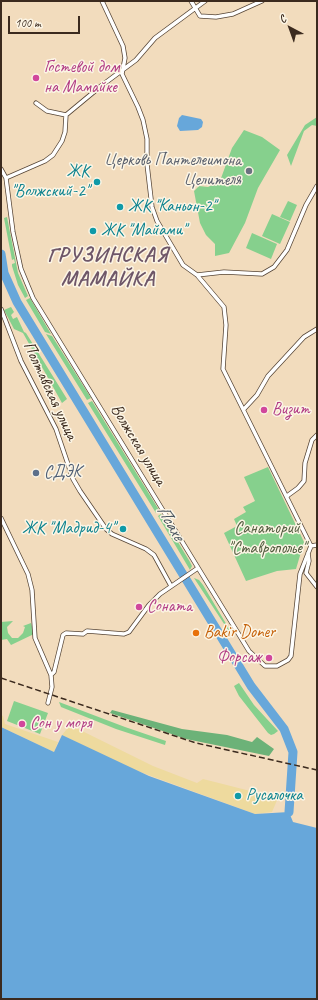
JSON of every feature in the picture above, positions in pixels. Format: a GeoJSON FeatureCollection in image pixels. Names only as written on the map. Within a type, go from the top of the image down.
{"type":"FeatureCollection","features":[{"type":"Feature","properties":{"kind":"street"},"geometry":{"type":"LineString","coordinates":[[102,1],[123,46],[125,58],[122,69],[123,79],[138,107],[147,138],[147,164],[152,206],[157,221],[175,254],[183,265],[197,275],[224,307],[226,325],[223,369],[311,546],[317,545]]}},
{"type":"Feature","properties":{"kind":"street"},"geometry":{"type":"LineString","coordinates":[[191,1],[194,9],[200,16],[216,17],[233,14],[262,1]]}},
{"type":"Feature","properties":{"kind":"street"},"geometry":{"type":"LineString","coordinates":[[1,169],[6,178],[45,161],[53,155],[62,141],[65,132],[66,116],[122,69],[140,56],[155,38],[205,1]]}},
{"type":"Feature","properties":{"kind":"street"},"geometry":{"type":"LineString","coordinates":[[36,103],[47,111],[66,116]]}},
{"type":"Feature","properties":{"kind":"street","name":"Волжская улица"},"geometry":{"type":"LineString","coordinates":[[6,178],[18,256],[31,294],[249,652],[260,662],[270,667],[284,663],[292,656],[300,574],[311,546]]}},
{"type":"Feature","properties":{"kind":"street"},"geometry":{"type":"LineString","coordinates":[[197,275],[224,272],[262,274],[274,267],[287,250],[306,205],[317,186]]}},
{"type":"Feature","properties":{"kind":"street","name":"Полтавская улица"},"geometry":{"type":"LineString","coordinates":[[1,309],[24,367],[56,429],[73,479],[80,491],[106,529],[146,549],[154,555],[171,586]]}},
{"type":"Feature","properties":{"kind":"street"},"geometry":{"type":"LineString","coordinates":[[244,409],[257,395],[268,376],[304,337],[317,329]]}},
{"type":"Feature","properties":{"kind":"street"},"geometry":{"type":"LineString","coordinates":[[287,496],[298,488],[304,481],[305,463],[312,440],[317,435]]}},
{"type":"Feature","properties":{"kind":"street"},"geometry":{"type":"LineString","coordinates":[[1,518],[28,574],[32,590],[35,638],[51,675],[52,687],[48,703]]}},
{"type":"Feature","properties":{"kind":"street"},"geometry":{"type":"LineString","coordinates":[[308,553],[309,560],[306,574],[317,587]]}},
{"type":"Feature","properties":{"kind":"street"},"geometry":{"type":"LineString","coordinates":[[51,675],[54,672],[63,635],[66,633],[83,634],[87,631],[124,634],[129,632],[149,605],[171,586],[198,568]]}},
{"type":"Feature","properties":{"kind":"green space"},"geometry":{"type":"Polygon","coordinates":[[[317,117],[317,126],[312,125],[304,131],[291,166],[287,155],[305,125],[317,117]]]}},
{"type":"Feature","properties":{"kind":"green space"},"geometry":{"type":"Polygon","coordinates":[[[244,130],[262,137],[280,150],[258,188],[245,223],[229,253],[215,256],[215,244],[206,235],[200,223],[194,191],[199,186],[208,187],[220,181],[232,148],[244,130]]]}},
{"type":"Feature","properties":{"kind":"green space"},"geometry":{"type":"Polygon","coordinates":[[[288,201],[297,205],[290,221],[280,217],[288,201]]]}},
{"type":"Feature","properties":{"kind":"green space"},"geometry":{"type":"Polygon","coordinates":[[[272,214],[290,222],[280,244],[262,236],[272,214]]]}},
{"type":"Feature","properties":{"kind":"green space"},"geometry":{"type":"Polygon","coordinates":[[[7,217],[18,273],[28,296],[25,298],[18,285],[12,266],[12,264],[15,263],[14,259],[12,260],[4,218],[7,217]]]}},
{"type":"Feature","properties":{"kind":"green space"},"geometry":{"type":"Polygon","coordinates":[[[252,233],[277,244],[271,259],[246,248],[252,233]]]}},
{"type":"Feature","properties":{"kind":"green space"},"geometry":{"type":"Polygon","coordinates":[[[30,298],[51,334],[45,332],[26,300],[30,298]]]}},
{"type":"Feature","properties":{"kind":"green space"},"geometry":{"type":"Polygon","coordinates":[[[11,307],[14,312],[11,315],[13,319],[17,317],[24,332],[67,399],[62,403],[23,333],[14,329],[4,310],[11,307]]]}},
{"type":"Feature","properties":{"kind":"green space"},"geometry":{"type":"Polygon","coordinates":[[[46,334],[52,336],[91,398],[87,400],[46,334]]]}},
{"type":"Feature","properties":{"kind":"green space"},"geometry":{"type":"Polygon","coordinates":[[[92,401],[159,510],[156,513],[88,403],[92,401]]]}},
{"type":"Feature","properties":{"kind":"green space","name":"Санаторий \"Ставрополье\""},"geometry":{"type":"Polygon","coordinates":[[[268,467],[304,542],[296,569],[277,571],[246,581],[224,533],[237,526],[234,519],[246,512],[243,507],[255,501],[244,477],[268,467]]]}},
{"type":"Feature","properties":{"kind":"green space"},"geometry":{"type":"Polygon","coordinates":[[[161,514],[190,562],[192,566],[190,570],[158,516],[161,514]]]}},
{"type":"Feature","properties":{"kind":"green space"},"geometry":{"type":"Polygon","coordinates":[[[194,578],[199,580],[203,585],[231,632],[230,633],[194,578]]]}},
{"type":"Feature","properties":{"kind":"green space"},"geometry":{"type":"Polygon","coordinates":[[[13,621],[7,627],[8,633],[12,638],[18,638],[23,633],[25,627],[23,626],[31,623],[34,634],[11,645],[7,639],[1,640],[1,622],[13,621]]]}},
{"type":"Feature","properties":{"kind":"green space"},"geometry":{"type":"Polygon","coordinates":[[[239,683],[254,705],[278,731],[274,734],[271,735],[268,733],[239,696],[234,686],[239,683]]]}},
{"type":"Feature","properties":{"kind":"green space"},"geometry":{"type":"Polygon","coordinates":[[[14,701],[48,713],[40,734],[7,721],[14,701]]]}},
{"type":"Feature","properties":{"kind":"green space"},"geometry":{"type":"Polygon","coordinates":[[[59,702],[166,741],[165,745],[116,729],[61,707],[59,702]]]}},
{"type":"Feature","properties":{"kind":"green space"},"geometry":{"type":"Polygon","coordinates":[[[112,710],[182,729],[227,735],[252,742],[257,737],[274,749],[269,756],[186,739],[110,713],[112,710]]]}},
{"type":"Feature","properties":{"kind":"sand"},"geometry":{"type":"Polygon","coordinates":[[[1,715],[3,716],[5,724],[58,742],[54,752],[1,727],[1,715]]]}},
{"type":"Feature","properties":{"kind":"sand"},"geometry":{"type":"Polygon","coordinates":[[[70,725],[153,766],[197,783],[203,779],[278,798],[272,812],[255,814],[124,766],[62,735],[70,725]]]}},
{"type":"Feature","properties":{"kind":"water"},"geometry":{"type":"Polygon","coordinates":[[[182,115],[201,119],[203,122],[202,127],[198,130],[180,131],[177,126],[179,118],[182,115]]]}},
{"type":"Feature","properties":{"kind":"water"},"geometry":{"type":"Polygon","coordinates":[[[1,727],[54,752],[62,735],[149,776],[255,814],[289,812],[293,822],[317,828],[317,999],[1,999],[1,727]]]}},
{"type":"Feature","properties":{"kind":"waterway","name":"Псахе"},"geometry":{"type":"LineString","coordinates":[[1,254],[4,273],[17,302],[251,686],[284,729],[293,752],[289,812]]}},
{"type":"Feature","properties":{"kind":"railway"},"geometry":{"type":"LineString","coordinates":[[1,678],[196,743],[317,770]]}},
{"type":"Feature","properties":{"kind":"place","name":"Гостевой дом на Мамайке"},"geometry":{"type":"Point","coordinates":[36,78]}},
{"type":"Feature","properties":{"kind":"place","name":"Церковь Пантелеимона Целителя"},"geometry":{"type":"Point","coordinates":[249,171]}},
{"type":"Feature","properties":{"kind":"place","name":"ЖК \"Волжский-2\""},"geometry":{"type":"Point","coordinates":[97,182]}},
{"type":"Feature","properties":{"kind":"place","name":"ЖК \"Каньон-2\""},"geometry":{"type":"Point","coordinates":[120,207]}},
{"type":"Feature","properties":{"kind":"place","name":"ЖК \"Майами\""},"geometry":{"type":"Point","coordinates":[93,231]}},
{"type":"Feature","properties":{"kind":"place","name":"Визит"},"geometry":{"type":"Point","coordinates":[264,410]}},
{"type":"Feature","properties":{"kind":"place","name":"СДЭК"},"geometry":{"type":"Point","coordinates":[36,473]}},
{"type":"Feature","properties":{"kind":"place","name":"ЖК \"Мадрид-4\""},"geometry":{"type":"Point","coordinates":[123,529]}},
{"type":"Feature","properties":{"kind":"place","name":"Соната"},"geometry":{"type":"Point","coordinates":[139,607]}},
{"type":"Feature","properties":{"kind":"place","name":"Bakir Doner"},"geometry":{"type":"Point","coordinates":[196,633]}},
{"type":"Feature","properties":{"kind":"place","name":"Форсаж"},"geometry":{"type":"Point","coordinates":[269,658]}},
{"type":"Feature","properties":{"kind":"place","name":"Сон у моря"},"geometry":{"type":"Point","coordinates":[22,724]}},
{"type":"Feature","properties":{"kind":"place","name":"Русалочка"},"geometry":{"type":"Point","coordinates":[238,796]}},
{"type":"Feature","properties":{"kind":"district","name":"ГРУЗИНСКАЯ МАМАЙКА"},"geometry":{"type":"Point","coordinates":[108,267]}}]}
